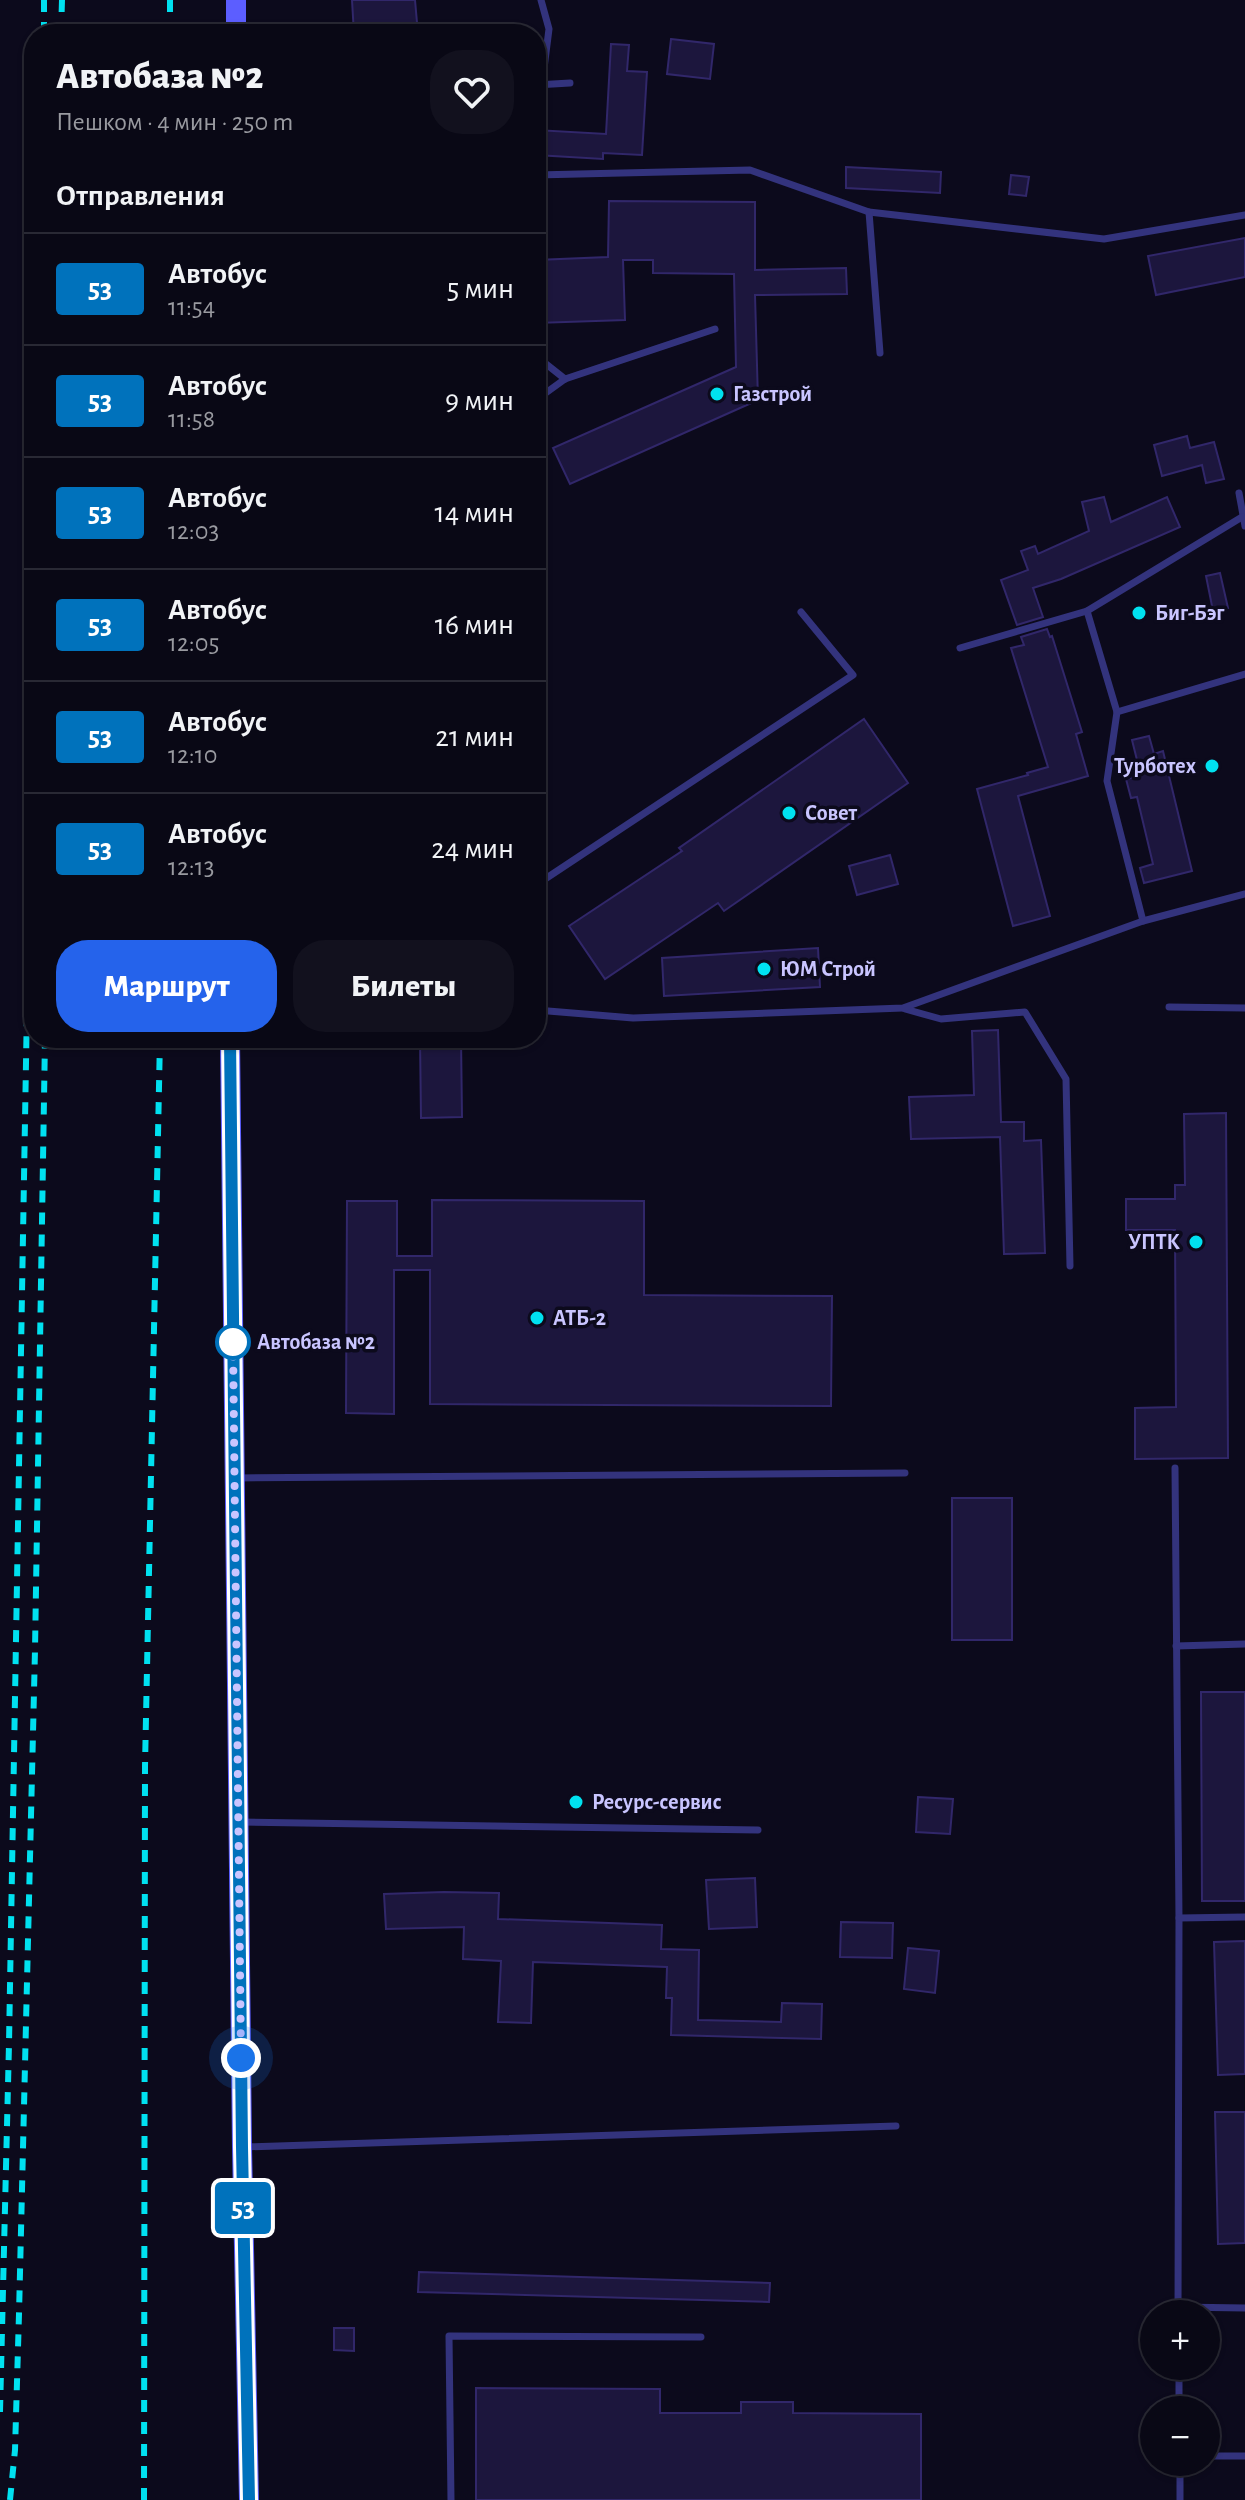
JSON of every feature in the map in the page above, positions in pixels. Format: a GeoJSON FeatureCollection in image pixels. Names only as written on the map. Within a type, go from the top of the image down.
{"type":"FeatureCollection","features":[{"type":"Feature","properties":{"kind":"street"},"geometry":{"type":"LineString","coordinates":[[236,0],[236,24]]}},
{"type":"Feature","properties":{"kind":"street"},"geometry":{"type":"LineString","coordinates":[[230,1048],[242,2147],[249,2500]]}},
{"type":"Feature","properties":{"kind":"lane"},"geometry":{"type":"LineString","coordinates":[[541,0],[549,29],[546,46]]}},
{"type":"Feature","properties":{"kind":"lane"},"geometry":{"type":"LineString","coordinates":[[546,84],[570,83]]}},
{"type":"Feature","properties":{"kind":"lane"},"geometry":{"type":"LineString","coordinates":[[546,175],[750,170],[869,212],[1104,239],[1245,215]]}},
{"type":"Feature","properties":{"kind":"lane"},"geometry":{"type":"LineString","coordinates":[[869,212],[880,353]]}},
{"type":"Feature","properties":{"kind":"lane"},"geometry":{"type":"LineString","coordinates":[[546,393],[565,379],[715,329]]}},
{"type":"Feature","properties":{"kind":"lane"},"geometry":{"type":"LineString","coordinates":[[546,364],[565,379]]}},
{"type":"Feature","properties":{"kind":"lane"},"geometry":{"type":"LineString","coordinates":[[1239,493],[1245,526]]}},
{"type":"Feature","properties":{"kind":"lane"},"geometry":{"type":"LineString","coordinates":[[960,648],[1087,611],[1242,517]]}},
{"type":"Feature","properties":{"kind":"lane"},"geometry":{"type":"LineString","coordinates":[[1087,611],[1117,712],[1107,781],[1143,921]]}},
{"type":"Feature","properties":{"kind":"lane"},"geometry":{"type":"LineString","coordinates":[[546,878],[853,675],[801,612]]}},
{"type":"Feature","properties":{"kind":"lane"},"geometry":{"type":"LineString","coordinates":[[1117,712],[1245,674]]}},
{"type":"Feature","properties":{"kind":"lane"},"geometry":{"type":"LineString","coordinates":[[546,1011],[633,1018],[903,1008],[1143,921],[1245,894]]}},
{"type":"Feature","properties":{"kind":"lane"},"geometry":{"type":"LineString","coordinates":[[1169,1007],[1245,1008]]}},
{"type":"Feature","properties":{"kind":"lane"},"geometry":{"type":"LineString","coordinates":[[903,1008],[941,1019],[1025,1012],[1066,1079],[1070,1266]]}},
{"type":"Feature","properties":{"kind":"lane"},"geometry":{"type":"LineString","coordinates":[[1175,1468],[1178,2300]]}},
{"type":"Feature","properties":{"kind":"lane"},"geometry":{"type":"LineString","coordinates":[[235,1478],[905,1473]]}},
{"type":"Feature","properties":{"kind":"lane"},"geometry":{"type":"LineString","coordinates":[[1176,1646],[1245,1644]]}},
{"type":"Feature","properties":{"kind":"lane"},"geometry":{"type":"LineString","coordinates":[[238,1822],[758,1830]]}},
{"type":"Feature","properties":{"kind":"lane"},"geometry":{"type":"LineString","coordinates":[[1179,1918],[1245,1917]]}},
{"type":"Feature","properties":{"kind":"lane"},"geometry":{"type":"LineString","coordinates":[[242,2147],[896,2126]]}},
{"type":"Feature","properties":{"kind":"lane"},"geometry":{"type":"LineString","coordinates":[[1220,2309],[1245,2308]]}},
{"type":"Feature","properties":{"kind":"lane"},"geometry":{"type":"LineString","coordinates":[[451,2500],[449,2336],[701,2337]]}},
{"type":"Feature","properties":{"kind":"lane"},"geometry":{"type":"LineString","coordinates":[[1220,2456],[1245,2456]]}},
{"type":"Feature","properties":{"kind":"lane"},"geometry":{"type":"LineString","coordinates":[[1180,2476],[1180,2500]]}},
{"type":"Feature","properties":{"kind":"building"},"geometry":{"type":"Polygon","coordinates":[[[352,0],[415,0],[417,24],[353,24],[352,0]]]}},
{"type":"Feature","properties":{"kind":"building"},"geometry":{"type":"Polygon","coordinates":[[[671,39],[714,44],[710,79],[667,74],[671,39]]]}},
{"type":"Feature","properties":{"kind":"building"},"geometry":{"type":"Polygon","coordinates":[[[611,44],[629,45],[627,71],[647,72],[642,155],[603,153],[603,159],[546,156],[546,131],[606,134],[611,44]]]}},
{"type":"Feature","properties":{"kind":"building"},"geometry":{"type":"Polygon","coordinates":[[[846,167],[941,172],[940,193],[846,188],[846,167]]]}},
{"type":"Feature","properties":{"kind":"building"},"geometry":{"type":"Polygon","coordinates":[[[1011,175],[1029,177],[1026,196],[1009,194],[1011,175]]]}},
{"type":"Feature","properties":{"kind":"building"},"geometry":{"type":"Polygon","coordinates":[[[609,201],[755,202],[755,270],[846,268],[847,294],[755,295],[758,400],[570,484],[553,448],[736,367],[734,274],[653,273],[653,260],[623,260],[625,320],[546,323],[546,260],[608,257],[609,201]]]}},
{"type":"Feature","properties":{"kind":"building"},"geometry":{"type":"Polygon","coordinates":[[[1245,238],[1245,277],[1156,295],[1148,256],[1245,238]]]}},
{"type":"Feature","properties":{"kind":"building"},"geometry":{"type":"Polygon","coordinates":[[[1187,436],[1190,448],[1214,442],[1224,479],[1206,483],[1202,465],[1162,476],[1154,445],[1187,436]]]}},
{"type":"Feature","properties":{"kind":"building"},"geometry":{"type":"Polygon","coordinates":[[[1104,497],[1111,522],[1167,497],[1180,527],[1061,579],[1033,588],[1043,617],[1017,625],[1001,580],[1028,570],[1021,551],[1035,546],[1038,554],[1089,531],[1082,502],[1104,497]]]}},
{"type":"Feature","properties":{"kind":"building"},"geometry":{"type":"Polygon","coordinates":[[[1220,573],[1228,608],[1213,611],[1206,576],[1220,573]]]}},
{"type":"Feature","properties":{"kind":"building"},"geometry":{"type":"Polygon","coordinates":[[[1047,629],[1052,636],[1082,732],[1076,734],[1088,776],[1018,796],[1050,916],[1013,926],[977,789],[1048,767],[1011,648],[1024,645],[1021,637],[1047,629]]]}},
{"type":"Feature","properties":{"kind":"building"},"geometry":{"type":"Polygon","coordinates":[[[864,719],[908,783],[724,911],[718,903],[605,979],[569,926],[682,851],[679,848],[864,719]]]}},
{"type":"Feature","properties":{"kind":"building"},"geometry":{"type":"Polygon","coordinates":[[[1149,736],[1154,754],[1163,751],[1192,871],[1144,883],[1140,868],[1153,864],[1137,797],[1131,798],[1126,779],[1131,778],[1127,762],[1137,760],[1132,740],[1149,736]]]}},
{"type":"Feature","properties":{"kind":"building"},"geometry":{"type":"Polygon","coordinates":[[[890,855],[898,884],[857,895],[849,866],[890,855]]]}},
{"type":"Feature","properties":{"kind":"building"},"geometry":{"type":"Polygon","coordinates":[[[818,948],[820,987],[664,996],[662,958],[818,948]]]}},
{"type":"Feature","properties":{"kind":"building"},"geometry":{"type":"Polygon","coordinates":[[[998,1030],[1001,1122],[1024,1122],[1024,1141],[1041,1140],[1045,1253],[1004,1254],[1000,1137],[911,1139],[909,1097],[974,1095],[972,1031],[998,1030]]]}},
{"type":"Feature","properties":{"kind":"building"},"geometry":{"type":"Polygon","coordinates":[[[420,1048],[461,1048],[462,1117],[421,1118],[420,1048]]]}},
{"type":"Feature","properties":{"kind":"building"},"geometry":{"type":"Polygon","coordinates":[[[1226,1113],[1228,1458],[1135,1459],[1135,1408],[1176,1407],[1175,1230],[1126,1230],[1126,1199],[1175,1199],[1175,1185],[1185,1185],[1184,1114],[1226,1113]]]}},
{"type":"Feature","properties":{"kind":"building"},"geometry":{"type":"Polygon","coordinates":[[[432,1200],[644,1201],[644,1295],[832,1296],[831,1406],[430,1404],[430,1270],[394,1270],[394,1414],[346,1413],[347,1201],[397,1201],[397,1256],[432,1256],[432,1200]]]}},
{"type":"Feature","properties":{"kind":"building"},"geometry":{"type":"Polygon","coordinates":[[[952,1498],[1012,1498],[1012,1640],[952,1640],[952,1498]]]}},
{"type":"Feature","properties":{"kind":"building"},"geometry":{"type":"Polygon","coordinates":[[[1201,1692],[1245,1692],[1245,1901],[1202,1901],[1201,1692]]]}},
{"type":"Feature","properties":{"kind":"building"},"geometry":{"type":"Polygon","coordinates":[[[918,1797],[953,1799],[950,1834],[916,1832],[918,1797]]]}},
{"type":"Feature","properties":{"kind":"building"},"geometry":{"type":"Polygon","coordinates":[[[755,1878],[757,1927],[709,1929],[706,1880],[755,1878]]]}},
{"type":"Feature","properties":{"kind":"building"},"geometry":{"type":"Polygon","coordinates":[[[499,1893],[498,1919],[662,1925],[661,1949],[699,1950],[698,2020],[781,2022],[782,2003],[822,2004],[821,2039],[671,2035],[672,1998],[666,1998],[667,1967],[533,1962],[531,2023],[498,2022],[501,1961],[463,1959],[464,1927],[386,1929],[384,1894],[499,1893]]]}},
{"type":"Feature","properties":{"kind":"building"},"geometry":{"type":"Polygon","coordinates":[[[841,1922],[893,1923],[892,1958],[840,1957],[841,1922]]]}},
{"type":"Feature","properties":{"kind":"building"},"geometry":{"type":"Polygon","coordinates":[[[1245,1941],[1245,2074],[1218,2075],[1214,1942],[1245,1941]]]}},
{"type":"Feature","properties":{"kind":"building"},"geometry":{"type":"Polygon","coordinates":[[[908,1948],[939,1951],[935,1993],[904,1989],[908,1948]]]}},
{"type":"Feature","properties":{"kind":"building"},"geometry":{"type":"Polygon","coordinates":[[[1215,2112],[1245,2112],[1245,2243],[1218,2244],[1215,2112]]]}},
{"type":"Feature","properties":{"kind":"building"},"geometry":{"type":"Polygon","coordinates":[[[419,2272],[770,2283],[769,2302],[418,2292],[419,2272]]]}},
{"type":"Feature","properties":{"kind":"building"},"geometry":{"type":"Polygon","coordinates":[[[334,2328],[354,2328],[354,2351],[334,2350],[334,2328]]]}},
{"type":"Feature","properties":{"kind":"building"},"geometry":{"type":"Polygon","coordinates":[[[476,2388],[660,2389],[660,2413],[741,2413],[741,2402],[793,2402],[793,2413],[921,2414],[921,2500],[476,2500],[476,2388]]]}},
{"type":"Feature","properties":{"kind":"railway"},"geometry":{"type":"LineString","coordinates":[[44,0],[44,24]]}},
{"type":"Feature","properties":{"kind":"railway"},"geometry":{"type":"LineString","coordinates":[[61,24],[62,0]]}},
{"type":"Feature","properties":{"kind":"railway"},"geometry":{"type":"LineString","coordinates":[[170,0],[170,24]]}},
{"type":"Feature","properties":{"kind":"railway"},"geometry":{"type":"LineString","coordinates":[[0,2412],[26,1048]]}},
{"type":"Feature","properties":{"kind":"railway"},"geometry":{"type":"LineString","coordinates":[[10,2500],[15,2450],[35,1650],[45,1048]]}},
{"type":"Feature","properties":{"kind":"railway"},"geometry":{"type":"LineString","coordinates":[[144,2500],[145,1766],[160,1048]]}},
{"type":"Feature","properties":{"kind":"bus line","name":"53"},"geometry":{"type":"LineString","coordinates":[[230,1048],[242,2147],[249,2500]]}},
{"type":"Feature","properties":{"kind":"place","name":"Газстрой"},"geometry":{"type":"Point","coordinates":[717,394]}},
{"type":"Feature","properties":{"kind":"place","name":"Биг-Бэг"},"geometry":{"type":"Point","coordinates":[1139,613]}},
{"type":"Feature","properties":{"kind":"place","name":"Турботех"},"geometry":{"type":"Point","coordinates":[1212,766]}},
{"type":"Feature","properties":{"kind":"place","name":"Совет"},"geometry":{"type":"Point","coordinates":[789,813]}},
{"type":"Feature","properties":{"kind":"place","name":"ЮМ Строй"},"geometry":{"type":"Point","coordinates":[764,969]}},
{"type":"Feature","properties":{"kind":"place","name":"УПТК"},"geometry":{"type":"Point","coordinates":[1196,1242]}},
{"type":"Feature","properties":{"kind":"place","name":"АТБ-2"},"geometry":{"type":"Point","coordinates":[537,1318]}},
{"type":"Feature","properties":{"kind":"place","name":"Автобаза №2"},"geometry":{"type":"Point","coordinates":[233,1342]}},
{"type":"Feature","properties":{"kind":"place","name":"Ресурс-сервис"},"geometry":{"type":"Point","coordinates":[576,1802]}},
{"type":"Feature","properties":{"kind":"route"},"geometry":{"type":"LineString","coordinates":[[233,1342],[241,2058]]}}]}
